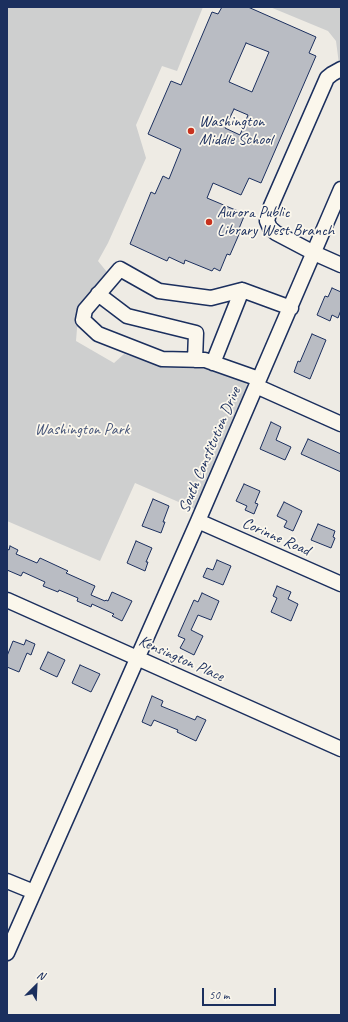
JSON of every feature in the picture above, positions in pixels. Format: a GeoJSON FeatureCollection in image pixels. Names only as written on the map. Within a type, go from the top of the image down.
{"type":"FeatureCollection","features":[{"type":"Feature","properties":{"kind":"street"},"geometry":{"type":"LineString","coordinates":[[341,69],[327,78],[271,206],[267,221],[270,228],[276,233],[341,265]]}},
{"type":"Feature","properties":{"kind":"street","name":"South Constitution Drive"},"geometry":{"type":"LineString","coordinates":[[7,953],[198,521],[341,189]]}},
{"type":"Feature","properties":{"kind":"street"},"geometry":{"type":"LineString","coordinates":[[290,308],[242,290],[211,298],[159,291],[120,270],[85,310],[83,320],[98,334],[162,359],[205,360],[213,363],[258,383],[341,424]]}},
{"type":"Feature","properties":{"kind":"street"},"geometry":{"type":"LineString","coordinates":[[213,363],[242,290]]}},
{"type":"Feature","properties":{"kind":"street"},"geometry":{"type":"LineString","coordinates":[[98,294],[127,316],[196,333],[194,360]]}},
{"type":"Feature","properties":{"kind":"street","name":"Corinne Road"},"geometry":{"type":"LineString","coordinates":[[198,521],[341,584]]}},
{"type":"Feature","properties":{"kind":"street","name":"Kensington Place"},"geometry":{"type":"LineString","coordinates":[[7,600],[341,749]]}},
{"type":"Feature","properties":{"kind":"street"},"geometry":{"type":"LineString","coordinates":[[7,881],[34,892]]}},
{"type":"Feature","properties":{"kind":"green space","name":"Washington Park"},"geometry":{"type":"Polygon","coordinates":[[[7,7],[203,7],[177,71],[162,66],[136,125],[146,158],[108,243],[98,261],[111,277],[78,316],[76,341],[114,363],[124,354],[146,361],[182,368],[213,369],[245,381],[249,391],[197,510],[135,483],[100,561],[7,521],[7,7]]]}},
{"type":"Feature","properties":{"kind":"green space"},"geometry":{"type":"Polygon","coordinates":[[[270,7],[341,7],[341,64],[339,64],[336,41],[328,31],[270,7]]]}},
{"type":"Feature","properties":{"kind":"building","name":"Washington Middle School"},"geometry":{"type":"Polygon","coordinates":[[[222,7],[248,7],[316,37],[309,53],[316,56],[261,183],[249,178],[241,195],[213,183],[207,198],[245,214],[238,231],[240,232],[230,255],[227,254],[220,271],[214,268],[212,271],[185,260],[184,264],[169,257],[167,261],[130,244],[151,192],[155,194],[163,176],[169,179],[181,149],[148,134],[171,81],[181,85],[212,12],[218,14],[222,7]],[[246,43],[229,82],[252,92],[269,52],[246,43]],[[234,109],[225,128],[240,135],[248,115],[234,109]]]}},
{"type":"Feature","properties":{"kind":"building"},"geometry":{"type":"Polygon","coordinates":[[[332,288],[341,292],[341,310],[338,318],[332,315],[330,321],[317,315],[325,296],[328,297],[332,288]]]}},
{"type":"Feature","properties":{"kind":"building"},"geometry":{"type":"Polygon","coordinates":[[[312,334],[326,340],[310,379],[294,372],[312,334]]]}},
{"type":"Feature","properties":{"kind":"building"},"geometry":{"type":"Polygon","coordinates":[[[271,422],[281,427],[276,440],[291,447],[285,460],[260,449],[271,422]]]}},
{"type":"Feature","properties":{"kind":"building"},"geometry":{"type":"Polygon","coordinates":[[[308,439],[341,454],[341,472],[301,454],[308,439]]]}},
{"type":"Feature","properties":{"kind":"building"},"geometry":{"type":"Polygon","coordinates":[[[244,484],[260,491],[255,503],[258,504],[254,514],[245,510],[247,506],[236,501],[244,484]]]}},
{"type":"Feature","properties":{"kind":"building"},"geometry":{"type":"Polygon","coordinates":[[[153,499],[169,506],[163,522],[165,522],[161,533],[142,526],[153,499]]]}},
{"type":"Feature","properties":{"kind":"building"},"geometry":{"type":"Polygon","coordinates":[[[284,502],[302,511],[293,531],[284,527],[287,521],[277,516],[284,502]]]}},
{"type":"Feature","properties":{"kind":"building"},"geometry":{"type":"Polygon","coordinates":[[[318,524],[335,531],[333,537],[335,538],[331,548],[311,540],[318,524]]]}},
{"type":"Feature","properties":{"kind":"building"},"geometry":{"type":"Polygon","coordinates":[[[136,541],[152,548],[146,562],[148,562],[145,571],[127,563],[136,541]]]}},
{"type":"Feature","properties":{"kind":"building"},"geometry":{"type":"Polygon","coordinates":[[[10,546],[18,550],[16,554],[37,563],[40,558],[68,571],[66,573],[95,586],[91,595],[108,601],[112,592],[132,601],[122,621],[112,616],[114,614],[92,604],[91,607],[77,601],[78,598],[59,590],[58,592],[43,586],[45,582],[23,572],[21,576],[7,570],[7,549],[9,550],[10,546]]]}},
{"type":"Feature","properties":{"kind":"building"},"geometry":{"type":"Polygon","coordinates":[[[217,560],[231,566],[223,585],[203,577],[207,568],[213,570],[217,560]]]}},
{"type":"Feature","properties":{"kind":"building"},"geometry":{"type":"Polygon","coordinates":[[[277,586],[291,592],[288,599],[298,604],[291,621],[271,612],[277,598],[273,596],[277,586]]]}},
{"type":"Feature","properties":{"kind":"building"},"geometry":{"type":"Polygon","coordinates":[[[202,593],[219,601],[211,620],[198,615],[191,630],[203,636],[194,655],[180,648],[185,639],[178,636],[194,600],[198,602],[202,593]]]}},
{"type":"Feature","properties":{"kind":"building"},"geometry":{"type":"Polygon","coordinates":[[[26,640],[35,644],[31,655],[27,653],[19,672],[7,667],[7,656],[13,641],[24,645],[26,640]]]}},
{"type":"Feature","properties":{"kind":"building"},"geometry":{"type":"Polygon","coordinates":[[[48,652],[65,660],[57,677],[40,669],[48,652]]]}},
{"type":"Feature","properties":{"kind":"building"},"geometry":{"type":"Polygon","coordinates":[[[80,665],[100,674],[91,692],[72,683],[80,665]]]}},
{"type":"Feature","properties":{"kind":"building"},"geometry":{"type":"Polygon","coordinates":[[[152,696],[163,701],[161,706],[195,720],[197,716],[206,720],[196,741],[177,732],[178,730],[154,720],[151,726],[142,722],[152,696]]]}},
{"type":"Feature","properties":{"kind":"place","name":"Washington Middle School"},"geometry":{"type":"Point","coordinates":[191,131]}},
{"type":"Feature","properties":{"kind":"place","name":"Aurora Public Library West Branch"},"geometry":{"type":"Point","coordinates":[209,222]}}]}
